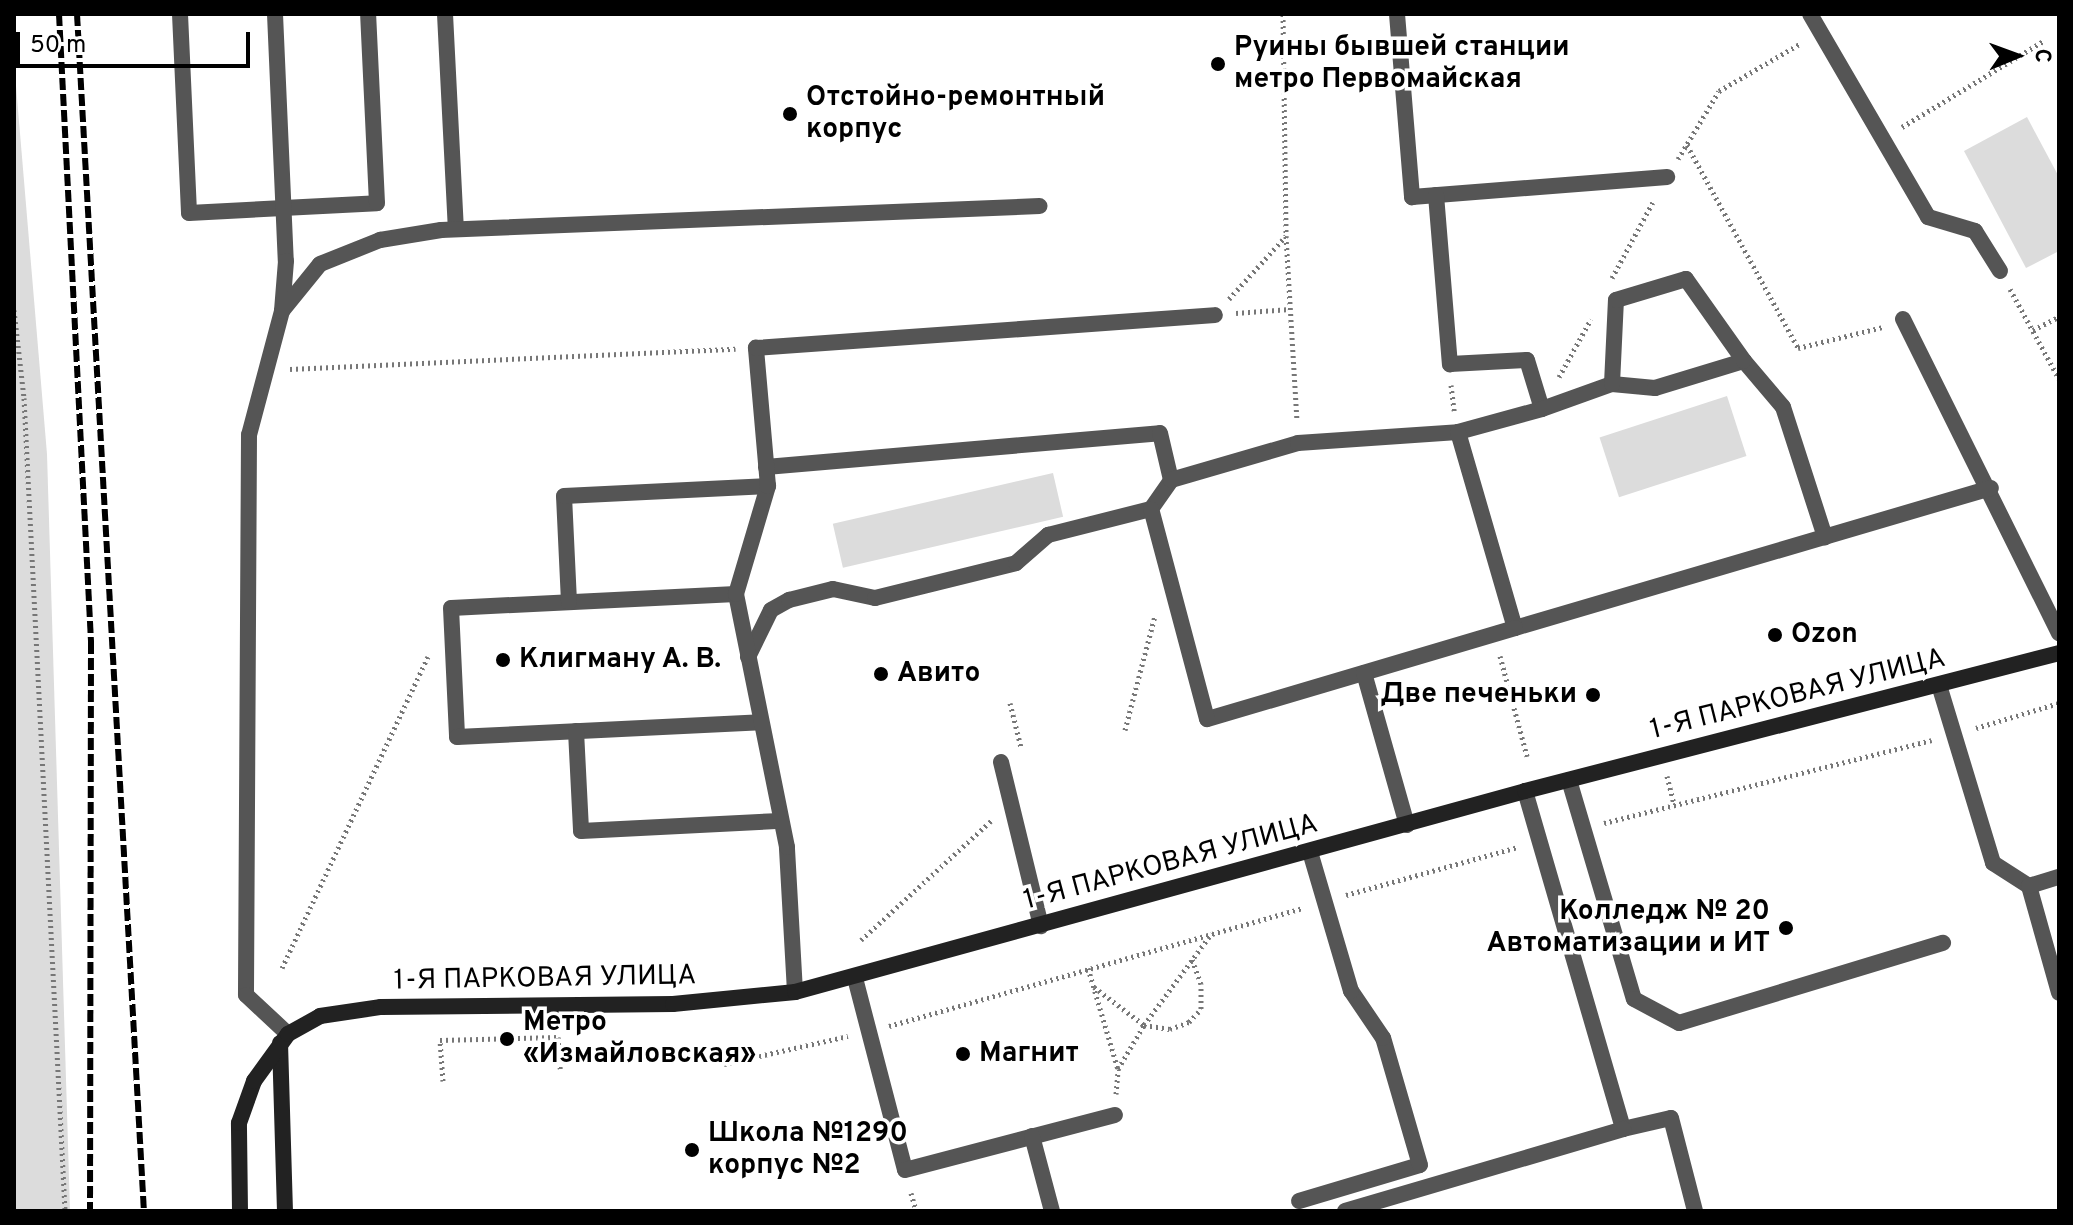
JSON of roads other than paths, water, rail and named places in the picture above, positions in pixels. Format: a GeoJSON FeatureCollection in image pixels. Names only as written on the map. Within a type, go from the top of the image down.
{"type":"FeatureCollection","features":[{"type":"Feature","properties":{"kind":"street","name":"1-Я ПАРКОВАЯ УЛИЦА"},"geometry":{"type":"LineString","coordinates":[[284,1039],[320,1016],[381,1007],[673,1004],[795,992],[855,978],[1525,791],[2059,653]]}},
{"type":"Feature","properties":{"kind":"street"},"geometry":{"type":"LineString","coordinates":[[240,1211],[239,1123],[254,1081],[284,1039]]}},
{"type":"Feature","properties":{"kind":"street"},"geometry":{"type":"LineString","coordinates":[[284,1039],[285,1211]]}},
{"type":"Feature","properties":{"kind":"lane"},"geometry":{"type":"LineString","coordinates":[[180,14],[189,213],[377,203],[368,14]]}},
{"type":"Feature","properties":{"kind":"lane"},"geometry":{"type":"LineString","coordinates":[[275,14],[283,209],[282,311],[249,435],[245,547],[246,995],[284,1039]]}},
{"type":"Feature","properties":{"kind":"lane"},"geometry":{"type":"LineString","coordinates":[[445,14],[456,229]]}},
{"type":"Feature","properties":{"kind":"lane"},"geometry":{"type":"LineString","coordinates":[[1397,14],[1412,197],[1667,177]]}},
{"type":"Feature","properties":{"kind":"lane"},"geometry":{"type":"LineString","coordinates":[[1810,14],[1928,217],[1975,231],[2000,271]]}},
{"type":"Feature","properties":{"kind":"lane"},"geometry":{"type":"LineString","coordinates":[[1436,195],[1450,364],[1527,360],[1542,409]]}},
{"type":"Feature","properties":{"kind":"lane"},"geometry":{"type":"LineString","coordinates":[[282,311],[320,264],[380,240],[456,229],[1040,206]]}},
{"type":"Feature","properties":{"kind":"lane"},"geometry":{"type":"LineString","coordinates":[[1612,384],[1616,300],[1686,279],[1744,361],[1783,407],[1825,537]]}},
{"type":"Feature","properties":{"kind":"lane"},"geometry":{"type":"LineString","coordinates":[[795,992],[781,821],[736,594],[768,486],[756,348],[1215,315]]}},
{"type":"Feature","properties":{"kind":"lane"},"geometry":{"type":"LineString","coordinates":[[1903,319],[1991,488],[2059,633]]}},
{"type":"Feature","properties":{"kind":"lane"},"geometry":{"type":"LineString","coordinates":[[748,657],[771,610],[789,600],[833,589],[875,598],[1016,563],[1048,535],[1151,509],[1171,480],[1298,443],[1458,432],[1542,409],[1612,384],[1655,388],[1744,361]]}},
{"type":"Feature","properties":{"kind":"lane"},"geometry":{"type":"LineString","coordinates":[[1458,432],[1515,628]]}},
{"type":"Feature","properties":{"kind":"lane"},"geometry":{"type":"LineString","coordinates":[[766,467],[1160,433],[1171,480]]}},
{"type":"Feature","properties":{"kind":"lane"},"geometry":{"type":"LineString","coordinates":[[569,602],[564,496],[768,486]]}},
{"type":"Feature","properties":{"kind":"lane"},"geometry":{"type":"LineString","coordinates":[[1151,509],[1207,719],[1991,488]]}},
{"type":"Feature","properties":{"kind":"lane"},"geometry":{"type":"LineString","coordinates":[[736,594],[451,608],[457,737],[761,722]]}},
{"type":"Feature","properties":{"kind":"lane"},"geometry":{"type":"LineString","coordinates":[[1364,673],[1407,825]]}},
{"type":"Feature","properties":{"kind":"lane"},"geometry":{"type":"LineString","coordinates":[[1939,685],[1951,735],[1993,863],[2029,886],[2059,993]]}},
{"type":"Feature","properties":{"kind":"lane"},"geometry":{"type":"LineString","coordinates":[[576,731],[581,831],[781,821]]}},
{"type":"Feature","properties":{"kind":"lane"},"geometry":{"type":"LineString","coordinates":[[1001,762],[1041,926]]}},
{"type":"Feature","properties":{"kind":"lane"},"geometry":{"type":"LineString","coordinates":[[1569,780],[1634,999],[1679,1023],[1943,943]]}},
{"type":"Feature","properties":{"kind":"lane"},"geometry":{"type":"LineString","coordinates":[[1525,791],[1623,1129]]}},
{"type":"Feature","properties":{"kind":"lane"},"geometry":{"type":"LineString","coordinates":[[1299,1201],[1420,1165],[1383,1038],[1351,991],[1310,852]]}},
{"type":"Feature","properties":{"kind":"lane"},"geometry":{"type":"LineString","coordinates":[[2029,886],[2059,877]]}},
{"type":"Feature","properties":{"kind":"lane"},"geometry":{"type":"LineString","coordinates":[[855,978],[905,1170],[1115,1115]]}},
{"type":"Feature","properties":{"kind":"lane"},"geometry":{"type":"LineString","coordinates":[[1345,1211],[1623,1129],[1671,1118],[1695,1211]]}},
{"type":"Feature","properties":{"kind":"lane"},"geometry":{"type":"LineString","coordinates":[[1032,1136],[1052,1211]]}},
{"type":"Feature","properties":{"kind":"railway"},"geometry":{"type":"LineString","coordinates":[[59,14],[91,642],[90,1211]]}},
{"type":"Feature","properties":{"kind":"railway"},"geometry":{"type":"LineString","coordinates":[[77,14],[144,1211]]}},
{"type":"Feature","properties":{"kind":"place","name":"Руины бывшей станции метро Первомайская"},"geometry":{"type":"Point","coordinates":[1218,64]}},
{"type":"Feature","properties":{"kind":"place","name":"Отстойно-ремонтный корпус"},"geometry":{"type":"Point","coordinates":[790,114]}},
{"type":"Feature","properties":{"kind":"place","name":"Ozon"},"geometry":{"type":"Point","coordinates":[1775,635]}},
{"type":"Feature","properties":{"kind":"place","name":"Клигману А. В."},"geometry":{"type":"Point","coordinates":[503,660]}},
{"type":"Feature","properties":{"kind":"place","name":"Авито"},"geometry":{"type":"Point","coordinates":[881,674]}},
{"type":"Feature","properties":{"kind":"place","name":"Две печеньки"},"geometry":{"type":"Point","coordinates":[1593,695]}},
{"type":"Feature","properties":{"kind":"place","name":"Колледж № 20 Автоматизации и ИТ"},"geometry":{"type":"Point","coordinates":[1786,928]}},
{"type":"Feature","properties":{"kind":"place","name":"Метро «Измайловская»"},"geometry":{"type":"Point","coordinates":[507,1039]}},
{"type":"Feature","properties":{"kind":"place","name":"Магнит"},"geometry":{"type":"Point","coordinates":[963,1054]}},
{"type":"Feature","properties":{"kind":"place","name":"Школа №1290 корпус №2"},"geometry":{"type":"Point","coordinates":[692,1150]}}]}
